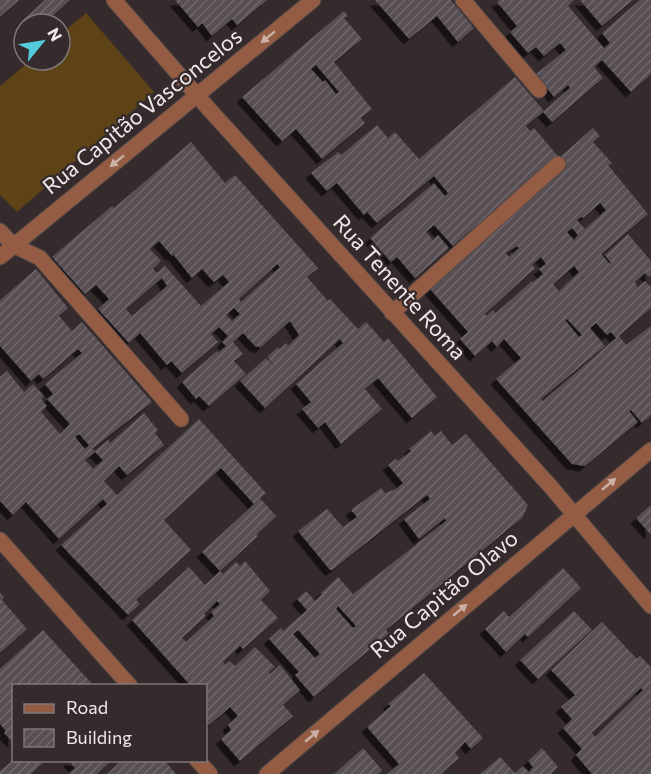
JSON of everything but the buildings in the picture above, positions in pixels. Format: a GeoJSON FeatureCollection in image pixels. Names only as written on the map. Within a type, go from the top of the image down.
{"type":"FeatureCollection","features":[{"type":"Feature","properties":{"kind":"street","name":"Rua Tenente Roma"},"geometry":{"type":"LineString","coordinates":[[114,0],[574,514],[651,606]]}},
{"type":"Feature","properties":{"kind":"street","name":"Rua Capitão Vasconcelos"},"geometry":{"type":"LineString","coordinates":[[0,257],[313,0]]}},
{"type":"Feature","properties":{"kind":"street"},"geometry":{"type":"LineString","coordinates":[[463,0],[539,90]]}},
{"type":"Feature","properties":{"kind":"street"},"geometry":{"type":"LineString","coordinates":[[392,313],[558,164]]}},
{"type":"Feature","properties":{"kind":"street"},"geometry":{"type":"LineString","coordinates":[[0,231],[13,245],[40,258],[181,419]]}},
{"type":"Feature","properties":{"kind":"street","name":"Rua Capitão Olavo"},"geometry":{"type":"LineString","coordinates":[[267,774],[651,450]]}},
{"type":"Feature","properties":{"kind":"street"},"geometry":{"type":"LineString","coordinates":[[0,540],[128,684]]}},
{"type":"Feature","properties":{"kind":"street"},"geometry":{"type":"LineString","coordinates":[[200,762],[210,774]]}},
{"type":"Feature","properties":{"kind":"shaded area"},"geometry":{"type":"Polygon","coordinates":[[[86,13],[154,92],[17,212],[0,195],[0,86],[17,72],[72,72],[72,25],[86,13]]]}}]}
